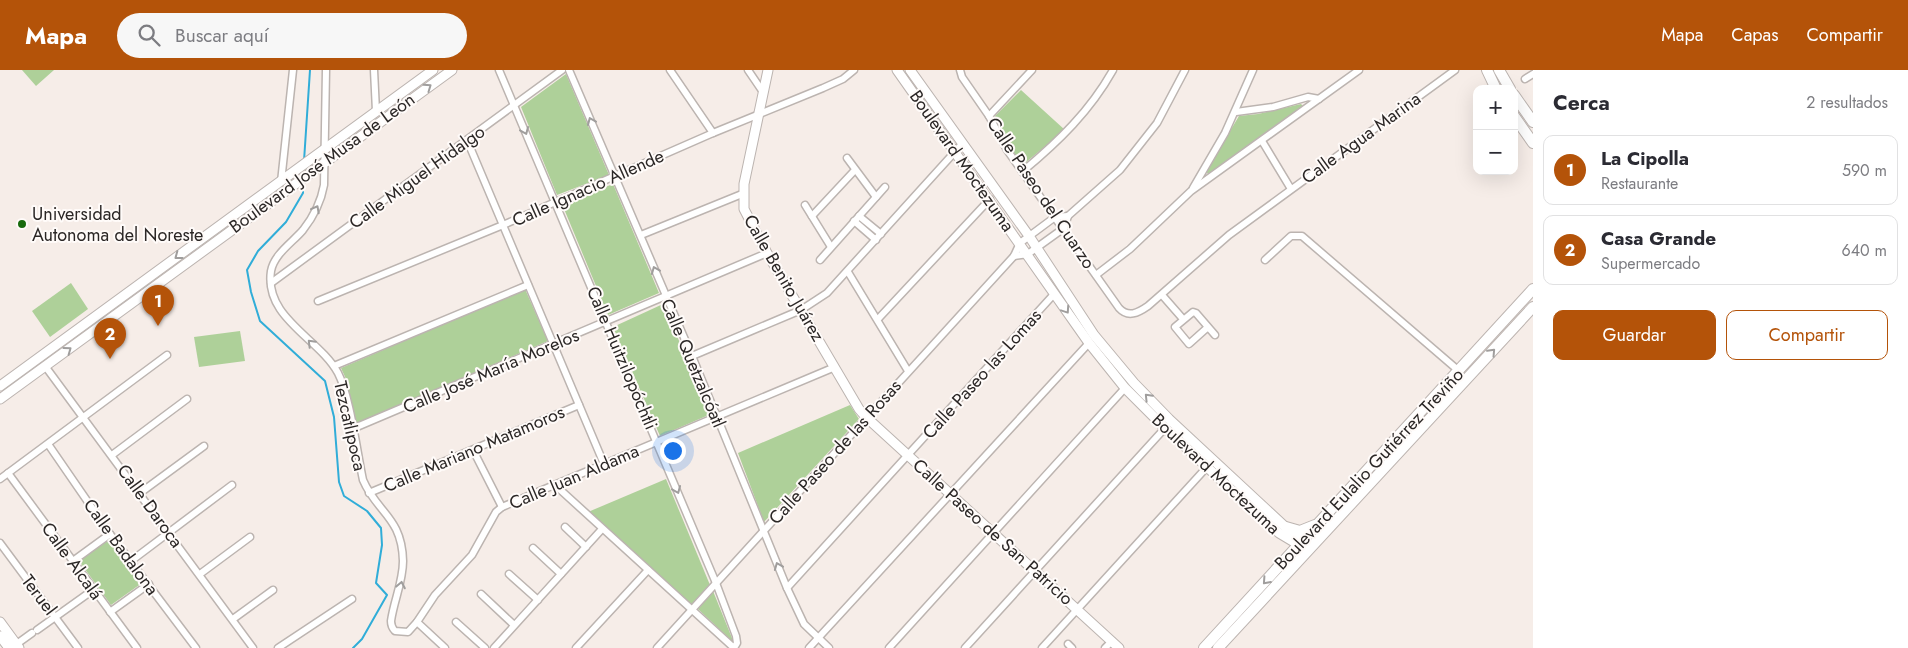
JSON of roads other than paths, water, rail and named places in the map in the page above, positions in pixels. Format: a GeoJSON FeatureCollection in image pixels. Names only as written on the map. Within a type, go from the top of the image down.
{"type":"FeatureCollection","features":[{"type":"Feature","properties":{"kind":"main road","name":"Boulevard José Musa de León"},"geometry":{"type":"LineString","coordinates":[[0,386],[433,70]]}},
{"type":"Feature","properties":{"kind":"main road","name":"Boulevard José Musa de León"},"geometry":{"type":"LineString","coordinates":[[0,399],[452,70]]}},
{"type":"Feature","properties":{"kind":"main road","name":"Calle Benito Juárez"},"geometry":{"type":"LineString","coordinates":[[768,70],[742,194],[748,218],[767,253],[866,417]]}},
{"type":"Feature","properties":{"kind":"main road","name":"Boulevard Moctezuma"},"geometry":{"type":"LineString","coordinates":[[897,70],[990,199],[1089,343],[1125,388],[1165,428],[1279,533],[1299,545]]}},
{"type":"Feature","properties":{"kind":"main road","name":"Boulevard Moctezuma"},"geometry":{"type":"LineString","coordinates":[[910,70],[1029,236],[1094,334],[1134,383],[1169,419],[1286,527],[1295,536],[1299,545]]}},
{"type":"Feature","properties":{"kind":"main road"},"geometry":{"type":"LineString","coordinates":[[1487,70],[1494,85]]}},
{"type":"Feature","properties":{"kind":"main road"},"geometry":{"type":"LineString","coordinates":[[1499,70],[1508,85]]}},
{"type":"Feature","properties":{"kind":"main road"},"geometry":{"type":"LineString","coordinates":[[1518,101],[1533,122]]}},
{"type":"Feature","properties":{"kind":"main road"},"geometry":{"type":"LineString","coordinates":[[1518,122],[1533,143]]}},
{"type":"Feature","properties":{"kind":"main road","name":"Boulevard Eulalio Gutiérrez Treviño"},"geometry":{"type":"LineString","coordinates":[[1218,648],[1280,580],[1323,526],[1533,289]]}},
{"type":"Feature","properties":{"kind":"main road","name":"Boulevard Eulalio Gutiérrez Treviño"},"geometry":{"type":"LineString","coordinates":[[1204,648],[1299,545],[1323,526],[1533,308]]}},
{"type":"Feature","properties":{"kind":"main road"},"geometry":{"type":"LineString","coordinates":[[1507,317],[1522,319]]}},
{"type":"Feature","properties":{"kind":"main road","name":"Calle Paseo de San Patricio"},"geometry":{"type":"LineString","coordinates":[[866,417],[950,495],[994,532],[1116,646]]}},
{"type":"Feature","properties":{"kind":"main road"},"geometry":{"type":"LineString","coordinates":[[1286,527],[1305,530],[1323,526]]}},
{"type":"Feature","properties":{"kind":"main road"},"geometry":{"type":"LineString","coordinates":[[1280,580],[1297,555],[1299,545]]}},
{"type":"Feature","properties":{"kind":"main road"},"geometry":{"type":"LineString","coordinates":[[0,622],[14,647]]}},
{"type":"Feature","properties":{"kind":"main road"},"geometry":{"type":"LineString","coordinates":[[0,636],[14,647]]}},
{"type":"Feature","properties":{"kind":"street"},"geometry":{"type":"LineString","coordinates":[[281,182],[292,70]]}},
{"type":"Feature","properties":{"kind":"street"},"geometry":{"type":"LineString","coordinates":[[272,283],[274,263],[304,229],[322,198],[321,164],[326,70]]}},
{"type":"Feature","properties":{"kind":"street"},"geometry":{"type":"LineString","coordinates":[[374,70],[376,111]]}},
{"type":"Feature","properties":{"kind":"street","name":"Calle Huitzilopóchtli"},"geometry":{"type":"LineString","coordinates":[[499,70],[716,583],[738,643],[734,648]]}},
{"type":"Feature","properties":{"kind":"street","name":"Calle Miguel Hidalgo"},"geometry":{"type":"LineString","coordinates":[[272,283],[562,70]]}},
{"type":"Feature","properties":{"kind":"street","name":"Calle Quetzalcóatl"},"geometry":{"type":"LineString","coordinates":[[570,70],[692,356],[787,588],[800,617],[829,648]]}},
{"type":"Feature","properties":{"kind":"street"},"geometry":{"type":"LineString","coordinates":[[670,70],[713,133]]}},
{"type":"Feature","properties":{"kind":"street"},"geometry":{"type":"LineString","coordinates":[[748,70],[763,92]]}},
{"type":"Feature","properties":{"kind":"street","name":"Calle Ignacio Allende"},"geometry":{"type":"LineString","coordinates":[[318,301],[503,225],[713,133],[843,79],[854,70]]}},
{"type":"Feature","properties":{"kind":"street","name":"Calle Paseo del Cuarzo"},"geometry":{"type":"LineString","coordinates":[[960,70],[962,78],[989,116],[1007,150],[1064,228],[1118,308],[1126,314]]}},
{"type":"Feature","properties":{"kind":"street"},"geometry":{"type":"LineString","coordinates":[[989,116],[1032,70]]}},
{"type":"Feature","properties":{"kind":"street"},"geometry":{"type":"LineString","coordinates":[[1023,171],[1069,130],[1100,92],[1114,70]]}},
{"type":"Feature","properties":{"kind":"street"},"geometry":{"type":"LineString","coordinates":[[1014,256],[1028,254],[1064,228],[1068,216],[1108,183],[1140,147],[1170,100],[1184,70]]}},
{"type":"Feature","properties":{"kind":"street"},"geometry":{"type":"LineString","coordinates":[[1191,191],[1236,112],[1253,70]]}},
{"type":"Feature","properties":{"kind":"street"},"geometry":{"type":"LineString","coordinates":[[1096,275],[1130,249],[1191,191],[1359,70]]}},
{"type":"Feature","properties":{"kind":"street","name":"Calle Agua Marina"},"geometry":{"type":"LineString","coordinates":[[1126,314],[1142,310],[1162,295],[1212,249],[1455,70]]}},
{"type":"Feature","properties":{"kind":"street"},"geometry":{"type":"LineString","coordinates":[[1525,79],[1533,74]]}},
{"type":"Feature","properties":{"kind":"street"},"geometry":{"type":"LineString","coordinates":[[1236,112],[1273,107],[1308,97],[1319,99]]}},
{"type":"Feature","properties":{"kind":"street"},"geometry":{"type":"LineString","coordinates":[[467,140],[604,464]]}},
{"type":"Feature","properties":{"kind":"street"},"geometry":{"type":"LineString","coordinates":[[1262,141],[1291,189]]}},
{"type":"Feature","properties":{"kind":"street"},"geometry":{"type":"LineString","coordinates":[[692,356],[801,310],[827,293],[962,144]]}},
{"type":"Feature","properties":{"kind":"street"},"geometry":{"type":"LineString","coordinates":[[846,158],[876,197]]}},
{"type":"Feature","properties":{"kind":"street"},"geometry":{"type":"LineString","coordinates":[[812,216],[855,170]]}},
{"type":"Feature","properties":{"kind":"street"},"geometry":{"type":"LineString","coordinates":[[820,260],[885,187]]}},
{"type":"Feature","properties":{"kind":"street"},"geometry":{"type":"LineString","coordinates":[[640,235],[742,194]]}},
{"type":"Feature","properties":{"kind":"street"},"geometry":{"type":"LineString","coordinates":[[878,319],[990,199]]}},
{"type":"Feature","properties":{"kind":"street"},"geometry":{"type":"LineString","coordinates":[[805,205],[831,247]]}},
{"type":"Feature","properties":{"kind":"street"},"geometry":{"type":"LineString","coordinates":[[1056,217],[1068,216]]}},
{"type":"Feature","properties":{"kind":"street","name":"Calle Paseo de las Rosas"},"geometry":{"type":"LineString","coordinates":[[657,648],[1014,256],[1020,243],[1056,217]]}},
{"type":"Feature","properties":{"kind":"street"},"geometry":{"type":"LineString","coordinates":[[856,218],[881,234]]}},
{"type":"Feature","properties":{"kind":"street"},"geometry":{"type":"LineString","coordinates":[[856,218],[876,240]]}},
{"type":"Feature","properties":{"kind":"street"},"geometry":{"type":"LineString","coordinates":[[1265,260],[1291,236],[1297,234],[1302,236],[1459,371]]}},
{"type":"Feature","properties":{"kind":"street","name":"Calle José María Morelos"},"geometry":{"type":"LineString","coordinates":[[352,429],[767,253]]}},
{"type":"Feature","properties":{"kind":"street"},"geometry":{"type":"LineString","coordinates":[[848,272],[908,371]]}},
{"type":"Feature","properties":{"kind":"street","name":"Tezcatlipoca"},"geometry":{"type":"LineString","coordinates":[[272,283],[276,301],[285,315],[334,366],[344,390],[363,480],[369,493],[393,521],[402,549],[403,575],[391,621],[392,628],[404,633],[417,622]]}},
{"type":"Feature","properties":{"kind":"street"},"geometry":{"type":"LineString","coordinates":[[334,366],[528,285]]}},
{"type":"Feature","properties":{"kind":"street","name":"Calle Paseo las Lomas"},"geometry":{"type":"LineString","coordinates":[[787,588],[1055,293]]}},
{"type":"Feature","properties":{"kind":"street"},"geometry":{"type":"LineString","coordinates":[[1162,295],[1183,319]]}},
{"type":"Feature","properties":{"kind":"street"},"geometry":{"type":"LineString","coordinates":[[1208,327],[1189,344],[1175,329],[1183,319],[1194,312],[1208,327],[1215,335]]}},
{"type":"Feature","properties":{"kind":"street"},"geometry":{"type":"LineString","coordinates":[[809,648],[1089,343]]}},
{"type":"Feature","properties":{"kind":"street"},"geometry":{"type":"LineString","coordinates":[[0,479],[167,355]]}},
{"type":"Feature","properties":{"kind":"street","name":"Calle Daroca"},"geometry":{"type":"LineString","coordinates":[[45,366],[253,648]]}},
{"type":"Feature","properties":{"kind":"street","name":"Calle Juan Aldama"},"geometry":{"type":"LineString","coordinates":[[417,622],[435,595],[472,555],[496,512],[502,507],[835,367]]}},
{"type":"Feature","properties":{"kind":"street"},"geometry":{"type":"LineString","coordinates":[[889,648],[1125,388]]}},
{"type":"Feature","properties":{"kind":"street"},"geometry":{"type":"LineString","coordinates":[[112,455],[187,400]]}},
{"type":"Feature","properties":{"kind":"street","name":"Calle Mariano Matamoros"},"geometry":{"type":"LineString","coordinates":[[369,493],[579,405]]}},
{"type":"Feature","properties":{"kind":"street"},"geometry":{"type":"LineString","coordinates":[[965,648],[1165,428]]}},
{"type":"Feature","properties":{"kind":"street","name":"Calle Badalona"},"geometry":{"type":"LineString","coordinates":[[48,444],[110,534],[196,648]]}},
{"type":"Feature","properties":{"kind":"street"},"geometry":{"type":"LineString","coordinates":[[140,493],[204,446]]}},
{"type":"Feature","properties":{"kind":"street"},"geometry":{"type":"LineString","coordinates":[[473,450],[502,507]]}},
{"type":"Feature","properties":{"kind":"street"},"geometry":{"type":"LineString","coordinates":[[1042,648],[1207,467]]}},
{"type":"Feature","properties":{"kind":"street","name":"Calle Alcalá"},"geometry":{"type":"LineString","coordinates":[[8,473],[137,648]]}},
{"type":"Feature","properties":{"kind":"street"},"geometry":{"type":"LineString","coordinates":[[131,561],[232,485]]}},
{"type":"Feature","properties":{"kind":"street"},"geometry":{"type":"LineString","coordinates":[[555,485],[734,648]]}},
{"type":"Feature","properties":{"kind":"street"},"geometry":{"type":"LineString","coordinates":[[565,527],[586,547]]}},
{"type":"Feature","properties":{"kind":"street"},"geometry":{"type":"LineString","coordinates":[[494,648],[602,529]]}},
{"type":"Feature","properties":{"kind":"street"},"geometry":{"type":"LineString","coordinates":[[73,561],[110,534]]}},
{"type":"Feature","properties":{"kind":"street"},"geometry":{"type":"LineString","coordinates":[[200,574],[250,537]]}},
{"type":"Feature","properties":{"kind":"street","name":"Teruel"},"geometry":{"type":"LineString","coordinates":[[0,542],[78,648]]}},
{"type":"Feature","properties":{"kind":"street"},"geometry":{"type":"LineString","coordinates":[[533,548],[561,574]]}},
{"type":"Feature","properties":{"kind":"street"},"geometry":{"type":"LineString","coordinates":[[576,648],[648,570]]}},
{"type":"Feature","properties":{"kind":"street"},"geometry":{"type":"LineString","coordinates":[[509,574],[538,600]]}},
{"type":"Feature","properties":{"kind":"street"},"geometry":{"type":"LineString","coordinates":[[110,612],[148,584]]}},
{"type":"Feature","properties":{"kind":"street"},"geometry":{"type":"LineString","coordinates":[[14,647],[93,590]]}},
{"type":"Feature","properties":{"kind":"street"},"geometry":{"type":"LineString","coordinates":[[233,619],[273,590]]}},
{"type":"Feature","properties":{"kind":"street"},"geometry":{"type":"LineString","coordinates":[[481,594],[514,625]]}},
{"type":"Feature","properties":{"kind":"street"},"geometry":{"type":"LineString","coordinates":[[278,648],[352,599]]}},
{"type":"Feature","properties":{"kind":"street"},"geometry":{"type":"LineString","coordinates":[[417,622],[445,648]]}},
{"type":"Feature","properties":{"kind":"street"},"geometry":{"type":"LineString","coordinates":[[456,622],[486,648]]}},
{"type":"Feature","properties":{"kind":"street"},"geometry":{"type":"LineString","coordinates":[[1105,648],[1116,646]]}},
{"type":"Feature","properties":{"kind":"waterway"},"geometry":{"type":"LineString","coordinates":[[304,161],[310,70]]}},
{"type":"Feature","properties":{"kind":"waterway"},"geometry":{"type":"LineString","coordinates":[[303,183],[303,193],[286,222],[258,251],[247,270],[251,292],[260,321],[325,381],[334,417],[339,482],[344,496],[367,511],[381,528],[382,545],[376,583],[387,595],[362,639],[353,648]]}},
{"type":"Feature","properties":{"kind":"place","name":"Universidad Autonoma del Noreste"},"geometry":{"type":"Point","coordinates":[22,224]}},
{"type":"Feature","properties":{"kind":"place","name":"La Cipolla"},"geometry":{"type":"Point","coordinates":[158,326]}},
{"type":"Feature","properties":{"kind":"place","name":"Casa Grande"},"geometry":{"type":"Point","coordinates":[110,359]}}]}
